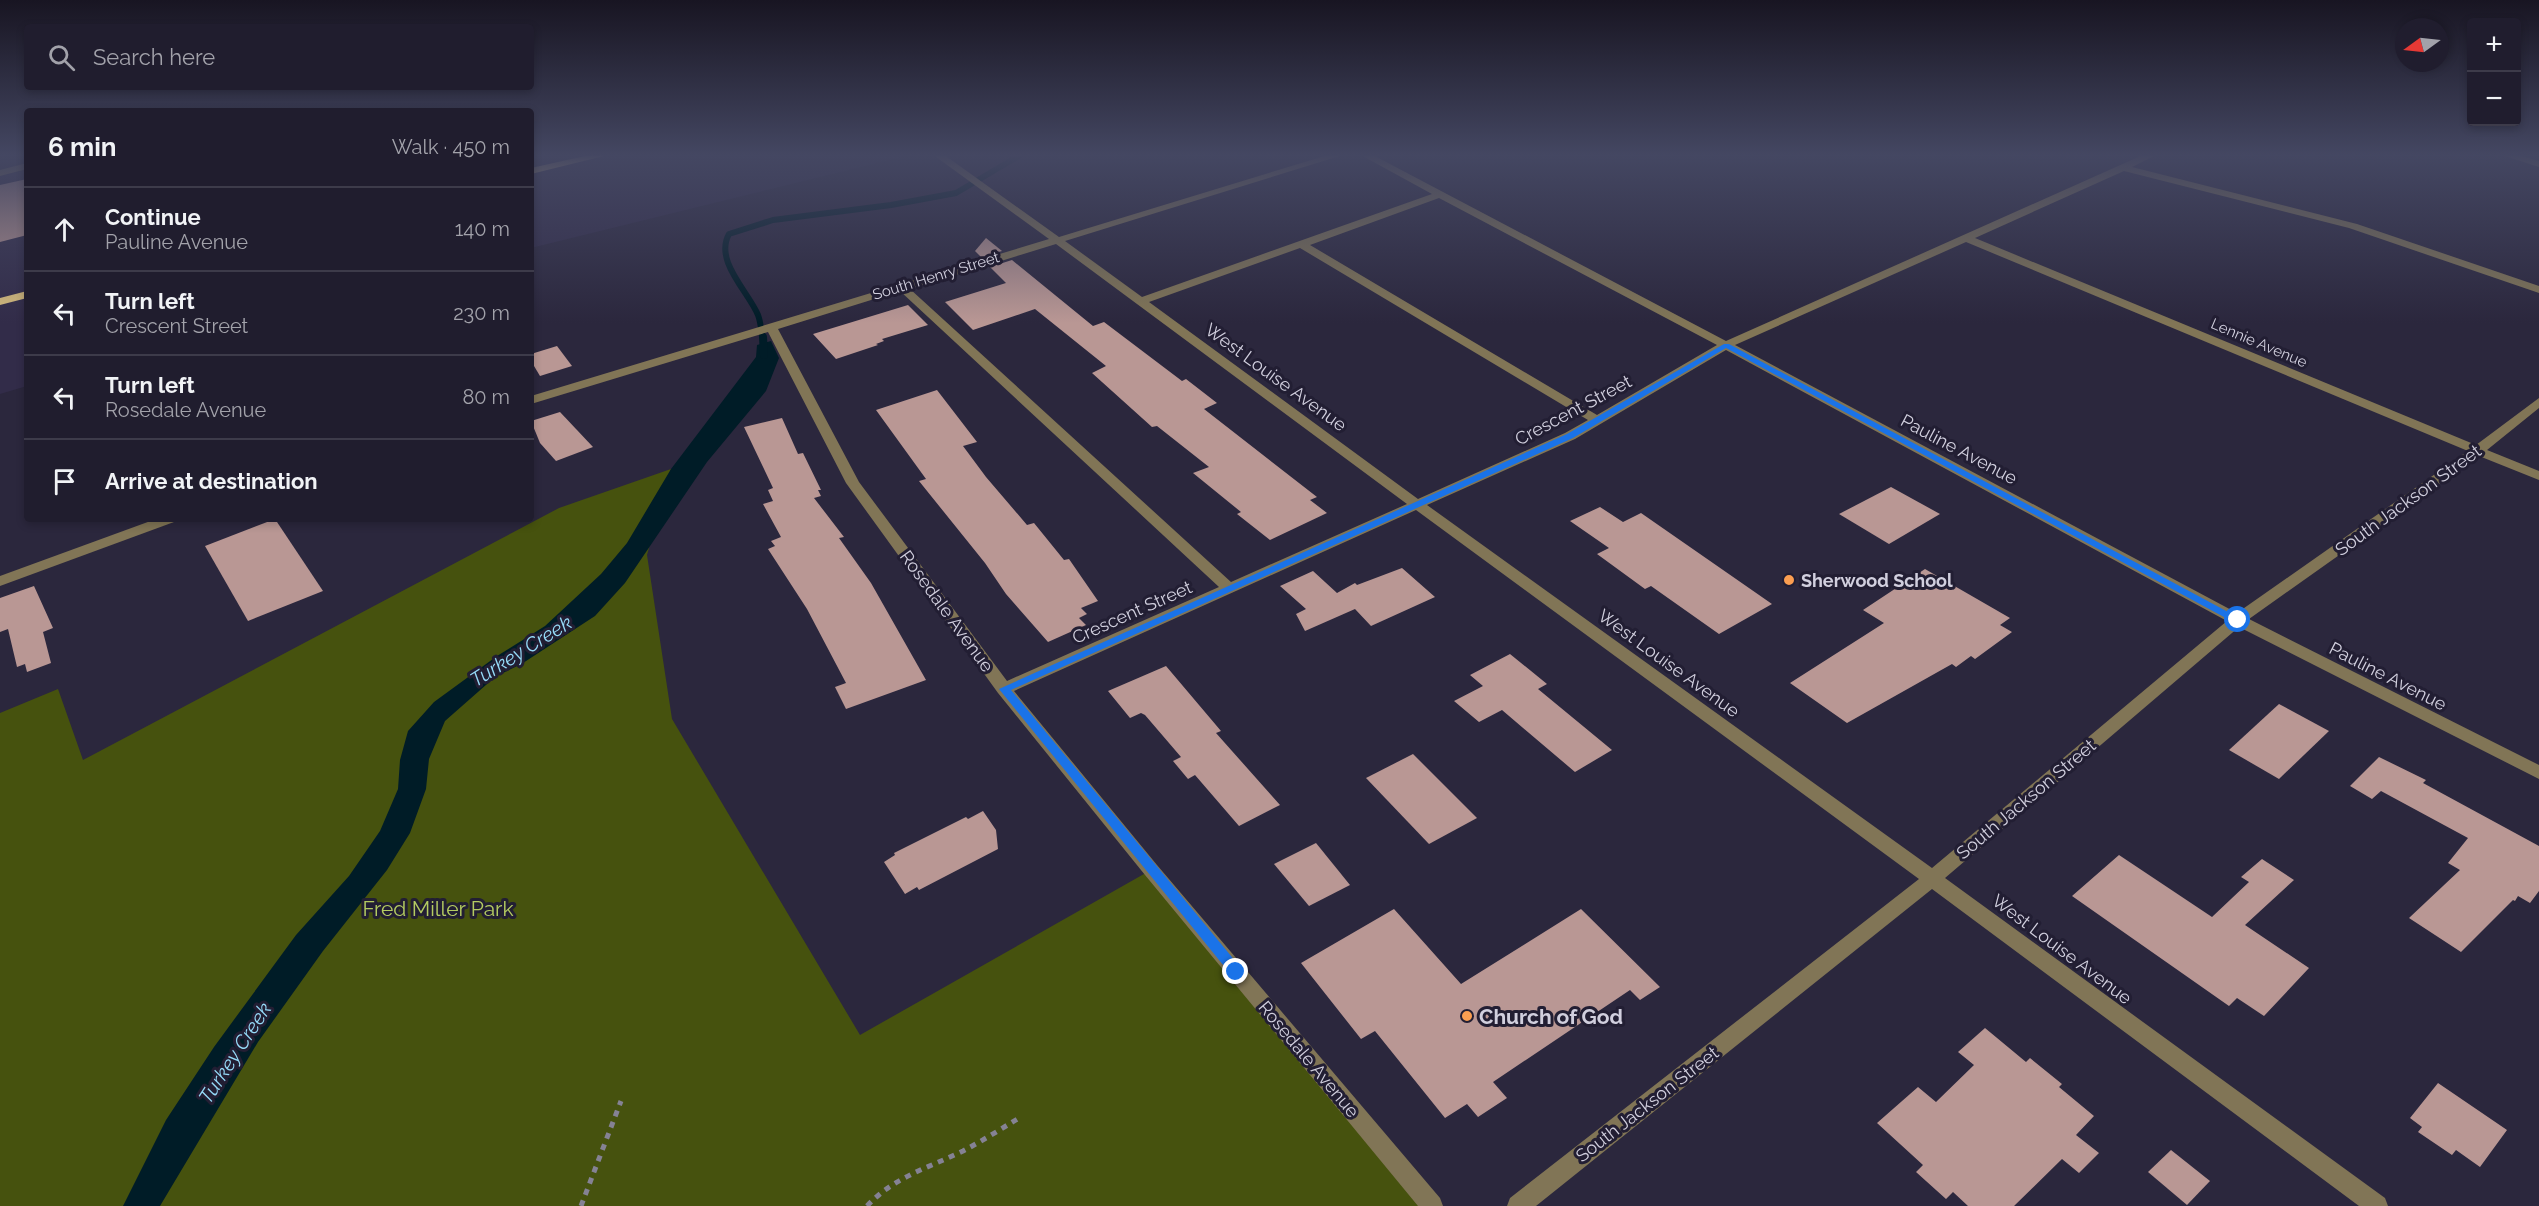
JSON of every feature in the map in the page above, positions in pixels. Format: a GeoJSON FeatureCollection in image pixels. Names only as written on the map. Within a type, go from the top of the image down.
{"type":"FeatureCollection","features":[{"type":"Feature","properties":{"kind":"main road"},"geometry":{"type":"LineString","coordinates":[[0,302],[24,295]]}},
{"type":"Feature","properties":{"kind":"street","name":"West Louise Avenue"},"geometry":{"type":"LineString","coordinates":[[1015,210],[1416,504],[1933,878],[2377,1206]]}},
{"type":"Feature","properties":{"kind":"street","name":"South Henry Street"},"geometry":{"type":"LineString","coordinates":[[534,399],[1153,210]]}},
{"type":"Feature","properties":{"kind":"street"},"geometry":{"type":"LineString","coordinates":[[1141,301],[1396,210]]}},
{"type":"Feature","properties":{"kind":"street","name":"Pauline Avenue"},"geometry":{"type":"LineString","coordinates":[[1468,210],[1726,345],[2238,620],[2539,773]]}},
{"type":"Feature","properties":{"kind":"street","name":"Crescent Street"},"geometry":{"type":"LineString","coordinates":[[1004,689],[1570,436],[1726,345],[2029,210]]}},
{"type":"Feature","properties":{"kind":"street"},"geometry":{"type":"LineString","coordinates":[[2291,210],[2353,226],[2539,290]]}},
{"type":"Feature","properties":{"kind":"street","name":"Lennie Avenue"},"geometry":{"type":"LineString","coordinates":[[1967,238],[2539,476]]}},
{"type":"Feature","properties":{"kind":"street"},"geometry":{"type":"LineString","coordinates":[[1301,244],[1597,420]]}},
{"type":"Feature","properties":{"kind":"street"},"geometry":{"type":"LineString","coordinates":[[901,286],[1229,588]]}},
{"type":"Feature","properties":{"kind":"street","name":"Rosedale Avenue"},"geometry":{"type":"LineString","coordinates":[[771,326],[853,483],[1004,689],[1151,870],[1432,1206]]}},
{"type":"Feature","properties":{"kind":"street","name":"South Jackson Street"},"geometry":{"type":"LineString","coordinates":[[1518,1206],[1933,878],[2238,620],[2477,451],[2539,402]]}},
{"type":"Feature","properties":{"kind":"street"},"geometry":{"type":"LineString","coordinates":[[0,581],[160,522]]}},
{"type":"Feature","properties":{"kind":"path"},"geometry":{"type":"LineString","coordinates":[[581,1206],[621,1101]]}},
{"type":"Feature","properties":{"kind":"path"},"geometry":{"type":"LineString","coordinates":[[867,1206],[874,1197],[901,1176],[962,1152],[1019,1118]]}},
{"type":"Feature","properties":{"kind":"shaded area"},"geometry":{"type":"Polygon","coordinates":[[[0,210],[24,210],[24,387],[0,394],[0,210]]]}},
{"type":"Feature","properties":{"kind":"shaded area"},"geometry":{"type":"Polygon","coordinates":[[[534,210],[685,210],[534,247],[534,210]]]}},
{"type":"Feature","properties":{"kind":"green space","name":"Fred Miller Park"},"geometry":{"type":"Polygon","coordinates":[[[671,469],[647,555],[672,719],[860,1035],[1151,870],[1432,1206],[0,1206],[0,713],[58,689],[83,760],[559,508],[671,469]]]}},
{"type":"Feature","properties":{"kind":"water","name":"Turkey Creek"},"geometry":{"type":"Polygon","coordinates":[[[771,341],[779,358],[766,391],[707,462],[625,583],[595,616],[523,663],[495,677],[445,721],[429,759],[426,789],[410,833],[387,870],[323,951],[258,1042],[160,1206],[123,1206],[166,1120],[214,1047],[296,935],[349,876],[380,831],[398,789],[400,760],[408,731],[434,702],[497,656],[545,626],[601,574],[627,543],[671,469],[756,357],[757,345],[771,341]]]}},
{"type":"Feature","properties":{"kind":"building"},"geometry":{"type":"Polygon","coordinates":[[[0,210],[24,210],[24,236],[0,242],[0,210]]]}},
{"type":"Feature","properties":{"kind":"building"},"geometry":{"type":"Polygon","coordinates":[[[986,238],[1002,251],[981,257],[975,251],[986,238]]]}},
{"type":"Feature","properties":{"kind":"building"},"geometry":{"type":"Polygon","coordinates":[[[1012,260],[1093,326],[1104,322],[1182,381],[1186,379],[1217,403],[1204,409],[1317,497],[1310,500],[1327,513],[1270,540],[1237,514],[1241,512],[1193,473],[1209,467],[1157,426],[1152,427],[1092,373],[1106,366],[1035,309],[973,330],[945,302],[1006,283],[990,267],[1012,260]]]}},
{"type":"Feature","properties":{"kind":"building"},"geometry":{"type":"Polygon","coordinates":[[[908,305],[928,325],[882,339],[884,341],[876,344],[878,345],[836,359],[813,334],[908,305]]]}},
{"type":"Feature","properties":{"kind":"building"},"geometry":{"type":"Polygon","coordinates":[[[557,346],[572,366],[540,376],[534,366],[534,353],[557,346]]]}},
{"type":"Feature","properties":{"kind":"building"},"geometry":{"type":"Polygon","coordinates":[[[937,390],[977,442],[963,446],[986,477],[1027,525],[1034,523],[1064,560],[1069,559],[1098,601],[1081,608],[1087,614],[1079,618],[1086,625],[1048,642],[1006,594],[985,563],[919,481],[926,479],[876,410],[937,390]]]}},
{"type":"Feature","properties":{"kind":"building"},"geometry":{"type":"Polygon","coordinates":[[[560,412],[593,447],[556,461],[540,443],[534,428],[534,420],[560,412]]]}},
{"type":"Feature","properties":{"kind":"building"},"geometry":{"type":"Polygon","coordinates":[[[782,418],[798,454],[803,453],[821,490],[818,490],[821,496],[814,498],[844,537],[839,538],[871,583],[926,680],[846,709],[835,687],[846,683],[807,609],[768,549],[775,546],[771,541],[781,537],[763,504],[773,501],[768,490],[773,488],[744,427],[782,418]]]}},
{"type":"Feature","properties":{"kind":"building"},"geometry":{"type":"Polygon","coordinates":[[[1891,487],[1940,514],[1889,544],[1839,514],[1891,487]]]}},
{"type":"Feature","properties":{"kind":"building"},"geometry":{"type":"Polygon","coordinates":[[[1600,507],[1623,522],[1641,513],[1772,604],[1719,634],[1651,586],[1645,589],[1597,554],[1609,548],[1570,521],[1600,507]]]}},
{"type":"Feature","properties":{"kind":"building"},"geometry":{"type":"Polygon","coordinates":[[[267,522],[277,522],[323,591],[248,621],[205,546],[267,522]]]}},
{"type":"Feature","properties":{"kind":"building"},"geometry":{"type":"Polygon","coordinates":[[[1402,568],[1435,597],[1371,626],[1355,609],[1305,631],[1296,614],[1306,609],[1280,586],[1313,571],[1337,593],[1355,583],[1357,585],[1402,568]]]}},
{"type":"Feature","properties":{"kind":"building"},"geometry":{"type":"Polygon","coordinates":[[[1925,569],[2010,618],[2000,625],[2012,632],[1975,659],[1971,656],[1956,667],[1952,664],[1847,723],[1790,683],[1884,623],[1863,610],[1925,569]]]}},
{"type":"Feature","properties":{"kind":"building"},"geometry":{"type":"Polygon","coordinates":[[[34,586],[53,628],[43,632],[51,663],[27,672],[25,664],[17,667],[8,629],[0,632],[0,598],[34,586]]]}},
{"type":"Feature","properties":{"kind":"building"},"geometry":{"type":"Polygon","coordinates":[[[1510,654],[1547,684],[1538,689],[1612,750],[1575,772],[1502,710],[1479,722],[1454,701],[1483,686],[1470,675],[1510,654]]]}},
{"type":"Feature","properties":{"kind":"building"},"geometry":{"type":"Polygon","coordinates":[[[1166,666],[1221,731],[1216,733],[1280,805],[1239,826],[1195,775],[1188,779],[1173,761],[1181,757],[1145,715],[1141,713],[1130,718],[1108,691],[1166,666]]]}},
{"type":"Feature","properties":{"kind":"building"},"geometry":{"type":"Polygon","coordinates":[[[2279,704],[2329,731],[2279,779],[2229,750],[2279,704]]]}},
{"type":"Feature","properties":{"kind":"building"},"geometry":{"type":"Polygon","coordinates":[[[1413,754],[1477,818],[1429,844],[1366,778],[1413,754]]]}},
{"type":"Feature","properties":{"kind":"building"},"geometry":{"type":"Polygon","coordinates":[[[2379,757],[2426,780],[2423,783],[2539,846],[2539,891],[2530,903],[2518,896],[2461,952],[2409,918],[2460,870],[2448,863],[2468,838],[2381,791],[2372,799],[2350,786],[2379,757]]]}},
{"type":"Feature","properties":{"kind":"building"},"geometry":{"type":"Polygon","coordinates":[[[983,811],[996,830],[998,849],[919,890],[917,887],[905,894],[884,862],[895,855],[894,853],[966,817],[968,819],[983,811]]]}},
{"type":"Feature","properties":{"kind":"building"},"geometry":{"type":"Polygon","coordinates":[[[1316,843],[1350,885],[1309,906],[1274,864],[1316,843]]]}},
{"type":"Feature","properties":{"kind":"building"},"geometry":{"type":"Polygon","coordinates":[[[2119,855],[2212,917],[2249,882],[2241,877],[2262,859],[2294,880],[2245,925],[2309,968],[2264,1016],[2237,998],[2229,1006],[2072,896],[2119,855]]]}},
{"type":"Feature","properties":{"kind":"building","name":"Church of God"},"geometry":{"type":"Polygon","coordinates":[[[1394,909],[1461,984],[1581,909],[1660,987],[1640,1000],[1630,990],[1493,1082],[1507,1098],[1478,1117],[1467,1104],[1445,1118],[1375,1031],[1361,1039],[1301,963],[1394,909]]]}},
{"type":"Feature","properties":{"kind":"building"},"geometry":{"type":"Polygon","coordinates":[[[1985,1028],[2026,1062],[2030,1058],[2062,1084],[2059,1087],[2094,1116],[2076,1135],[2099,1153],[2079,1173],[2062,1159],[2014,1206],[1968,1206],[1953,1192],[1946,1199],[1916,1172],[1923,1165],[1877,1123],[1918,1087],[1936,1102],[1974,1065],[1958,1052],[1985,1028]]]}},
{"type":"Feature","properties":{"kind":"building"},"geometry":{"type":"Polygon","coordinates":[[[2438,1083],[2507,1130],[2480,1167],[2456,1150],[2452,1155],[2418,1132],[2422,1127],[2410,1118],[2438,1083]]]}},
{"type":"Feature","properties":{"kind":"building"},"geometry":{"type":"Polygon","coordinates":[[[2171,1150],[2210,1181],[2187,1205],[2148,1172],[2171,1150]]]}},
{"type":"Feature","properties":{"kind":"waterway","name":"Turkey Creek"},"geometry":{"type":"LineString","coordinates":[[763,339],[758,315],[729,265],[726,255],[729,234],[773,220],[849,210]]}},
{"type":"Feature","properties":{"kind":"waterway","name":"Turkey Creek"},"geometry":{"type":"LineString","coordinates":[[763,337],[764,355]]}},
{"type":"Feature","properties":{"kind":"place","name":"Sherwood School"},"geometry":{"type":"Point","coordinates":[1789,580]}},
{"type":"Feature","properties":{"kind":"place","name":"Church of God"},"geometry":{"type":"Point","coordinates":[1467,1016]}},
{"type":"Feature","properties":{"kind":"route"},"geometry":{"type":"LineString","coordinates":[[1236,972],[1004,689],[1570,436],[1726,345],[2238,620]]}}]}
